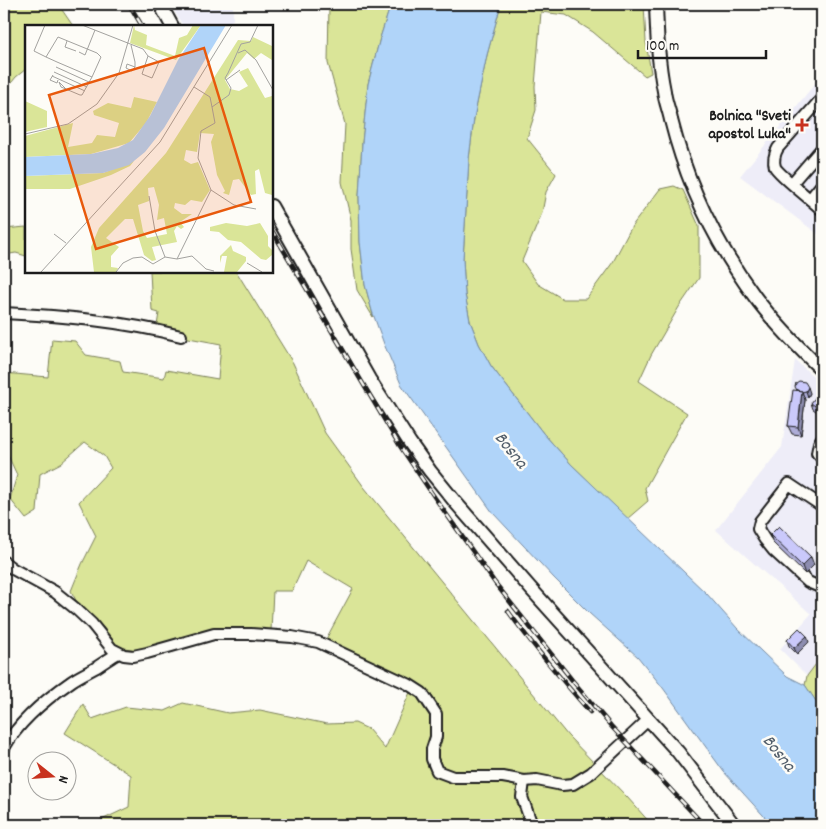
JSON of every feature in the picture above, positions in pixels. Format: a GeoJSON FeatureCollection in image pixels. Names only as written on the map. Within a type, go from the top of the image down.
{"type":"FeatureCollection","features":[{"type":"Feature","properties":{"kind":"main road"},"geometry":{"type":"LineString","coordinates":[[160,4],[171,25]]}},
{"type":"Feature","properties":{"kind":"main road"},"geometry":{"type":"LineString","coordinates":[[656,4],[657,46],[664,91],[676,140],[708,222],[755,297],[791,340],[822,370]]}},
{"type":"Feature","properties":{"kind":"main road"},"geometry":{"type":"LineString","coordinates":[[272,208],[369,379],[430,471],[532,590],[678,752],[734,825]]}},
{"type":"Feature","properties":{"kind":"street"},"geometry":{"type":"LineString","coordinates":[[822,98],[776,151],[774,161],[778,171],[822,210]]}},
{"type":"Feature","properties":{"kind":"street"},"geometry":{"type":"LineString","coordinates":[[792,183],[822,148]]}},
{"type":"Feature","properties":{"kind":"street"},"geometry":{"type":"LineString","coordinates":[[810,199],[822,184]]}},
{"type":"Feature","properties":{"kind":"street"},"geometry":{"type":"LineString","coordinates":[[4,313],[109,321],[181,336]]}},
{"type":"Feature","properties":{"kind":"street"},"geometry":{"type":"LineString","coordinates":[[822,438],[817,453],[822,458]]}},
{"type":"Feature","properties":{"kind":"street"},"geometry":{"type":"LineString","coordinates":[[822,506],[790,484],[760,521],[758,529],[764,540],[773,550],[808,582],[822,588]]}},
{"type":"Feature","properties":{"kind":"street"},"geometry":{"type":"LineString","coordinates":[[4,562],[62,598],[92,624],[109,646],[124,655],[147,654],[214,634],[292,637],[318,642],[408,684],[422,693],[436,714],[436,737],[432,749],[432,759],[438,771],[453,776],[503,777],[524,782],[537,780],[562,785],[574,784],[590,773],[649,719]]}},
{"type":"Feature","properties":{"kind":"street"},"geometry":{"type":"LineString","coordinates":[[4,748],[8,740],[28,717],[48,700],[73,680],[118,653]]}},
{"type":"Feature","properties":{"kind":"street"},"geometry":{"type":"LineString","coordinates":[[524,782],[522,796],[532,825]]}},
{"type":"Feature","properties":{"kind":"shaded area"},"geometry":{"type":"Polygon","coordinates":[[[170,4],[233,4],[233,20],[224,25],[182,25],[170,4]]]}},
{"type":"Feature","properties":{"kind":"shaded area","name":"Bolnica \"Sveti apostol Luka\""},"geometry":{"type":"Polygon","coordinates":[[[822,75],[822,237],[740,176],[822,75]]]}},
{"type":"Feature","properties":{"kind":"shaded area"},"geometry":{"type":"Polygon","coordinates":[[[795,360],[822,384],[822,656],[807,676],[780,649],[811,614],[716,530],[782,447],[795,360]]]}},
{"type":"Feature","properties":{"kind":"green space"},"geometry":{"type":"Polygon","coordinates":[[[4,4],[58,4],[72,25],[25,25],[25,70],[16,77],[4,92],[4,4]]]}},
{"type":"Feature","properties":{"kind":"green space"},"geometry":{"type":"Polygon","coordinates":[[[329,4],[391,4],[368,84],[362,143],[359,196],[360,242],[365,285],[373,317],[357,290],[351,249],[351,220],[342,182],[345,124],[328,63],[329,4]]]}},
{"type":"Feature","properties":{"kind":"green space"},"geometry":{"type":"Polygon","coordinates":[[[501,4],[644,4],[646,42],[651,73],[645,76],[593,32],[566,15],[541,12],[535,86],[536,110],[527,138],[556,174],[546,192],[542,213],[522,261],[538,284],[563,299],[586,299],[613,262],[632,226],[660,189],[674,186],[683,190],[699,226],[699,278],[679,307],[651,355],[639,381],[687,413],[645,488],[648,501],[627,519],[571,464],[543,433],[491,366],[479,344],[470,321],[465,294],[463,259],[469,159],[474,118],[487,55],[501,4]]]}},
{"type":"Feature","properties":{"kind":"green space"},"geometry":{"type":"Polygon","coordinates":[[[25,227],[25,256],[16,253],[4,255],[4,229],[25,227]]]}},
{"type":"Feature","properties":{"kind":"green space"},"geometry":{"type":"Polygon","coordinates":[[[150,272],[237,272],[293,363],[325,433],[364,487],[568,736],[652,825],[91,825],[129,807],[131,775],[65,733],[83,704],[92,719],[126,707],[165,711],[183,703],[228,713],[260,710],[327,724],[355,723],[368,729],[385,749],[415,681],[325,641],[353,589],[306,561],[292,591],[273,591],[271,631],[211,630],[137,650],[118,647],[103,627],[80,608],[71,591],[96,536],[79,502],[111,468],[104,456],[85,442],[61,463],[40,474],[37,512],[26,519],[10,499],[17,475],[4,449],[4,373],[48,377],[52,339],[75,341],[86,355],[120,361],[123,372],[164,378],[166,370],[218,379],[221,344],[156,332],[159,313],[152,311],[150,272]]]}},
{"type":"Feature","properties":{"kind":"green space"},"geometry":{"type":"Polygon","coordinates":[[[822,656],[822,710],[805,685],[807,676],[822,656]]]}},
{"type":"Feature","properties":{"kind":"water","name":"Bosna"},"geometry":{"type":"Polygon","coordinates":[[[391,4],[501,4],[487,55],[474,118],[469,159],[463,259],[465,294],[470,321],[479,344],[491,366],[543,433],[571,464],[707,594],[737,628],[787,676],[805,685],[822,710],[822,825],[772,825],[724,772],[638,657],[589,613],[493,513],[401,384],[372,311],[365,285],[360,242],[359,196],[368,84],[391,4]]]}},
{"type":"Feature","properties":{"kind":"building"},"geometry":{"type":"Polygon","coordinates":[[[799,381],[805,382],[808,387],[806,391],[797,390],[795,387],[799,381]]]}},
{"type":"Feature","properties":{"kind":"building"},"geometry":{"type":"Polygon","coordinates":[[[793,390],[802,391],[798,427],[788,426],[793,390]]]}},
{"type":"Feature","properties":{"kind":"building"},"geometry":{"type":"Polygon","coordinates":[[[822,391],[822,411],[811,403],[822,391]]]}},
{"type":"Feature","properties":{"kind":"building"},"geometry":{"type":"Polygon","coordinates":[[[822,437],[822,447],[818,443],[822,437]]]}},
{"type":"Feature","properties":{"kind":"building"},"geometry":{"type":"Polygon","coordinates":[[[779,526],[811,557],[802,566],[770,535],[779,526]]]}},
{"type":"Feature","properties":{"kind":"building"},"geometry":{"type":"Polygon","coordinates":[[[799,628],[807,636],[794,648],[787,640],[799,628]]]}},
{"type":"Feature","properties":{"kind":"railway"},"geometry":{"type":"LineString","coordinates":[[129,4],[141,25]]}},
{"type":"Feature","properties":{"kind":"railway"},"geometry":{"type":"LineString","coordinates":[[272,231],[400,446],[495,583],[611,726],[704,825]]}},
{"type":"Feature","properties":{"kind":"railway"},"geometry":{"type":"LineString","coordinates":[[508,611],[527,637],[590,712]]}},
{"type":"Feature","properties":{"kind":"place","name":"Bolnica \"Sveti apostol Luka\""},"geometry":{"type":"Point","coordinates":[802,125]}}]}
